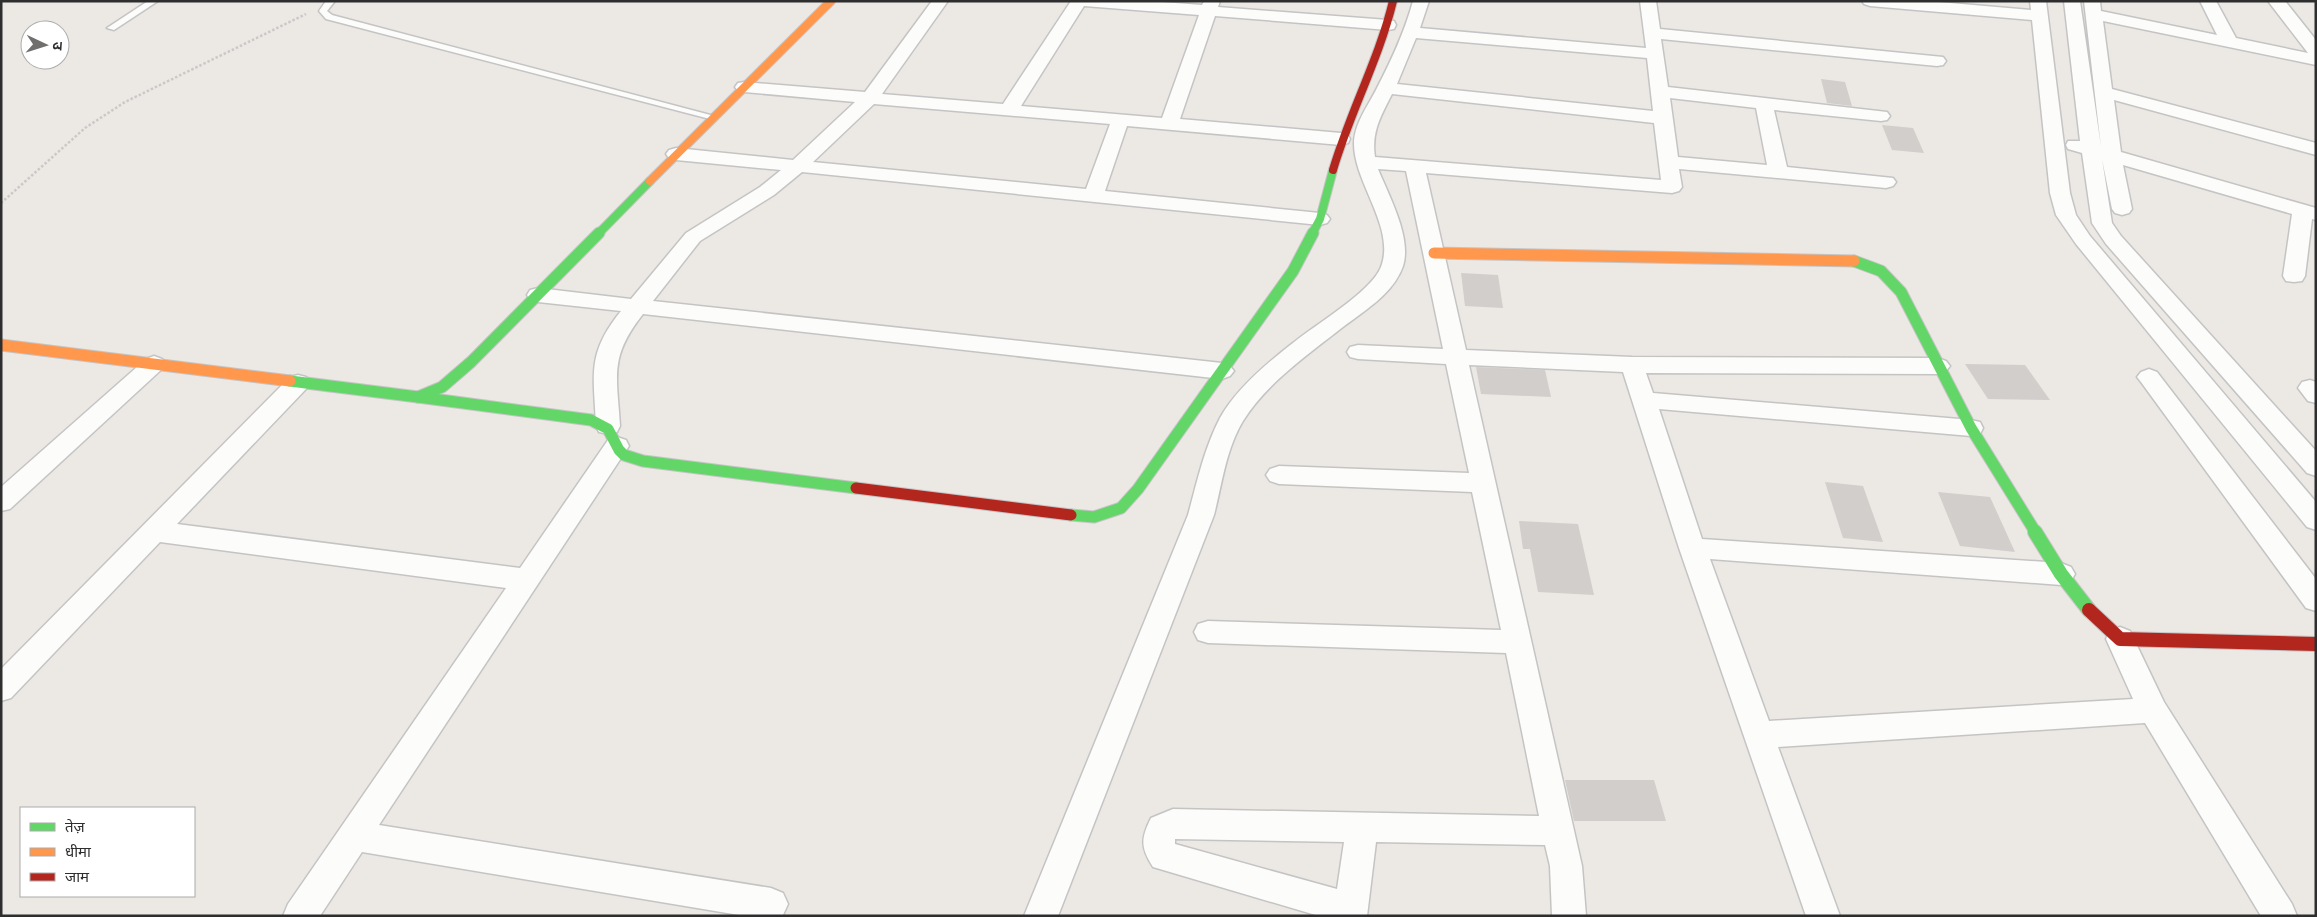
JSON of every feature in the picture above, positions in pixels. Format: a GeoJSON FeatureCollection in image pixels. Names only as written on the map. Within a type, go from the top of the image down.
{"type":"FeatureCollection","features":[{"type":"Feature","properties":{"kind":"street"},"geometry":{"type":"LineString","coordinates":[[418,397],[442,386],[471,362],[676,154],[831,1]]}},
{"type":"Feature","properties":{"kind":"street"},"geometry":{"type":"LineString","coordinates":[[300,916],[527,580],[613,436],[605,369],[606,357],[617,332],[693,236],[722,217],[756,199],[798,166],[870,98],[940,1]]}},
{"type":"Feature","properties":{"kind":"street"},"geometry":{"type":"LineString","coordinates":[[1008,111],[1079,1]]}},
{"type":"Feature","properties":{"kind":"street"},"geometry":{"type":"LineString","coordinates":[[1085,1],[1211,6],[1388,25]]}},
{"type":"Feature","properties":{"kind":"street"},"geometry":{"type":"LineString","coordinates":[[1,345],[591,420],[613,436],[625,456],[643,461],[1036,512],[1094,517],[1121,508],[1138,489],[1293,271],[1313,236],[1320,219],[1341,139],[1388,25],[1393,1]]}},
{"type":"Feature","properties":{"kind":"street"},"geometry":{"type":"LineString","coordinates":[[1042,916],[1201,515],[1216,456],[1232,419],[1253,392],[1293,355],[1379,288],[1392,266],[1395,240],[1385,208],[1366,162],[1363,143],[1366,126],[1386,88],[1418,16],[1420,1]]}},
{"type":"Feature","properties":{"kind":"street"},"geometry":{"type":"LineString","coordinates":[[1366,162],[1672,187],[1648,1]]}},
{"type":"Feature","properties":{"kind":"street"},"geometry":{"type":"LineString","coordinates":[[1870,1],[2039,9],[2060,193],[2066,214],[2084,240],[2316,520]]}},
{"type":"Feature","properties":{"kind":"street"},"geometry":{"type":"LineString","coordinates":[[2072,1],[2089,148],[2102,223],[2113,240],[2316,467]]}},
{"type":"Feature","properties":{"kind":"street"},"geometry":{"type":"LineString","coordinates":[[2208,1],[2230,43]]}},
{"type":"Feature","properties":{"kind":"street"},"geometry":{"type":"LineString","coordinates":[[2276,1],[2316,52]]}},
{"type":"Feature","properties":{"kind":"street"},"geometry":{"type":"LineString","coordinates":[[1169,124],[1211,6]]}},
{"type":"Feature","properties":{"kind":"street"},"geometry":{"type":"LineString","coordinates":[[2122,209],[2112,155],[2093,8],[2230,43],[2316,60]]}},
{"type":"Feature","properties":{"kind":"street"},"geometry":{"type":"LineString","coordinates":[[1410,32],[1655,54]]}},
{"type":"Feature","properties":{"kind":"street"},"geometry":{"type":"LineString","coordinates":[[1653,33],[1937,61]]}},
{"type":"Feature","properties":{"kind":"street"},"geometry":{"type":"LineString","coordinates":[[744,87],[1341,139]]}},
{"type":"Feature","properties":{"kind":"street"},"geometry":{"type":"LineString","coordinates":[[1386,88],[1663,118]]}},
{"type":"Feature","properties":{"kind":"street"},"geometry":{"type":"LineString","coordinates":[[1660,92],[1881,116]]}},
{"type":"Feature","properties":{"kind":"street"},"geometry":{"type":"LineString","coordinates":[[2104,92],[2316,149]]}},
{"type":"Feature","properties":{"kind":"street"},"geometry":{"type":"LineString","coordinates":[[1764,103],[1778,172]]}},
{"type":"Feature","properties":{"kind":"street"},"geometry":{"type":"LineString","coordinates":[[1093,196],[1120,120]]}},
{"type":"Feature","properties":{"kind":"street"},"geometry":{"type":"LineString","coordinates":[[2053,139],[2310,212],[2294,276]]}},
{"type":"Feature","properties":{"kind":"street"},"geometry":{"type":"LineString","coordinates":[[676,154],[1320,219]]}},
{"type":"Feature","properties":{"kind":"street"},"geometry":{"type":"LineString","coordinates":[[1669,162],[1886,182]]}},
{"type":"Feature","properties":{"kind":"street"},"geometry":{"type":"LineString","coordinates":[[1414,166],[1566,866],[1569,916]]}},
{"type":"Feature","properties":{"kind":"street"},"geometry":{"type":"LineString","coordinates":[[1434,253],[1853,261],[1876,266],[1891,277],[1901,292],[1971,428],[2061,574],[2090,612],[2120,639],[2154,710],[2280,916]]}},
{"type":"Feature","properties":{"kind":"street"},"geometry":{"type":"LineString","coordinates":[[538,294],[1222,371]]}},
{"type":"Feature","properties":{"kind":"street"},"geometry":{"type":"LineString","coordinates":[[1358,352],[1456,355],[1632,365],[1938,366]]}},
{"type":"Feature","properties":{"kind":"street"},"geometry":{"type":"LineString","coordinates":[[1,502],[154,364]]}},
{"type":"Feature","properties":{"kind":"street"},"geometry":{"type":"LineString","coordinates":[[1632,365],[1692,548],[1824,916]]}},
{"type":"Feature","properties":{"kind":"street"},"geometry":{"type":"LineString","coordinates":[[2148,377],[2316,600]]}},
{"type":"Feature","properties":{"kind":"street"},"geometry":{"type":"LineString","coordinates":[[1,688],[298,383]]}},
{"type":"Feature","properties":{"kind":"street"},"geometry":{"type":"LineString","coordinates":[[1644,400],[1971,428]]}},
{"type":"Feature","properties":{"kind":"street"},"geometry":{"type":"LineString","coordinates":[[1279,476],[1483,482]]}},
{"type":"Feature","properties":{"kind":"street"},"geometry":{"type":"LineString","coordinates":[[155,531],[527,580]]}},
{"type":"Feature","properties":{"kind":"street"},"geometry":{"type":"LineString","coordinates":[[1692,548],[2061,574]]}},
{"type":"Feature","properties":{"kind":"street"},"geometry":{"type":"LineString","coordinates":[[1208,632],[1517,642]]}},
{"type":"Feature","properties":{"kind":"street"},"geometry":{"type":"LineString","coordinates":[[2120,639],[2316,644]]}},
{"type":"Feature","properties":{"kind":"street"},"geometry":{"type":"LineString","coordinates":[[1759,735],[2154,710]]}},
{"type":"Feature","properties":{"kind":"street"},"geometry":{"type":"LineString","coordinates":[[1362,828],[1350,912],[1165,856],[1160,850],[1158,836],[1162,828],[1173,824],[1558,831]]}},
{"type":"Feature","properties":{"kind":"street"},"geometry":{"type":"LineString","coordinates":[[354,836],[771,904]]}},
{"type":"Feature","properties":{"kind":"lane"},"geometry":{"type":"LineString","coordinates":[[111,28],[154,1]]}},
{"type":"Feature","properties":{"kind":"lane"},"geometry":{"type":"LineString","coordinates":[[329,3],[323,11],[329,17],[713,117]]}},
{"type":"Feature","properties":{"kind":"path"},"geometry":{"type":"LineString","coordinates":[[1,203],[85,128],[125,102],[329,3]]}},
{"type":"Feature","properties":{"kind":"building"},"geometry":{"type":"Polygon","coordinates":[[[1821,79],[1845,82],[1852,106],[1827,103],[1821,79]]]}},
{"type":"Feature","properties":{"kind":"building"},"geometry":{"type":"Polygon","coordinates":[[[1882,125],[1913,128],[1924,153],[1892,150],[1882,125]]]}},
{"type":"Feature","properties":{"kind":"building"},"geometry":{"type":"Polygon","coordinates":[[[1461,273],[1498,275],[1503,308],[1465,306],[1461,273]]]}},
{"type":"Feature","properties":{"kind":"building"},"geometry":{"type":"Polygon","coordinates":[[[1965,364],[2025,365],[2050,400],[1988,399],[1965,364]]]}},
{"type":"Feature","properties":{"kind":"building"},"geometry":{"type":"Polygon","coordinates":[[[1476,367],[1545,370],[1551,397],[1481,394],[1476,367]]]}},
{"type":"Feature","properties":{"kind":"building"},"geometry":{"type":"Polygon","coordinates":[[[1825,482],[1863,486],[1883,542],[1843,538],[1825,482]]]}},
{"type":"Feature","properties":{"kind":"building"},"geometry":{"type":"Polygon","coordinates":[[[1938,492],[1990,497],[2015,552],[1960,546],[1938,492]]]}},
{"type":"Feature","properties":{"kind":"building"},"geometry":{"type":"Polygon","coordinates":[[[1519,521],[1578,524],[1594,595],[1538,592],[1530,549],[1523,549],[1519,521]]]}},
{"type":"Feature","properties":{"kind":"building"},"geometry":{"type":"Polygon","coordinates":[[[1565,780],[1654,780],[1666,821],[1574,821],[1565,780]]]}},
{"type":"Feature","properties":{"kind":"traffic: fast"},"geometry":{"type":"LineString","coordinates":[[1071,515],[1094,517],[1121,508],[1138,489],[1293,271],[1320,219],[1333,170]]}},
{"type":"Feature","properties":{"kind":"traffic: fast"},"geometry":{"type":"LineString","coordinates":[[290,381],[418,397],[442,387],[471,362],[650,181]]}},
{"type":"Feature","properties":{"kind":"traffic: fast"},"geometry":{"type":"LineString","coordinates":[[1854,261],[1881,271],[1901,292],[1971,428],[2061,574],[2089,610]]}},
{"type":"Feature","properties":{"kind":"traffic: fast"},"geometry":{"type":"LineString","coordinates":[[418,397],[591,420],[608,429],[614,437],[616,446],[624,455],[643,461],[856,488]]}},
{"type":"Feature","properties":{"kind":"traffic: slow"},"geometry":{"type":"LineString","coordinates":[[650,181],[831,1]]}},
{"type":"Feature","properties":{"kind":"traffic: slow"},"geometry":{"type":"LineString","coordinates":[[1434,253],[1854,261]]}},
{"type":"Feature","properties":{"kind":"traffic: slow"},"geometry":{"type":"LineString","coordinates":[[1,345],[290,381]]}},
{"type":"Feature","properties":{"kind":"traffic: jam"},"geometry":{"type":"LineString","coordinates":[[1333,170],[1347,127],[1381,44],[1393,1]]}},
{"type":"Feature","properties":{"kind":"traffic: jam"},"geometry":{"type":"LineString","coordinates":[[856,488],[1071,515]]}},
{"type":"Feature","properties":{"kind":"traffic: jam"},"geometry":{"type":"LineString","coordinates":[[2089,610],[2120,639],[2316,644]]}}]}
